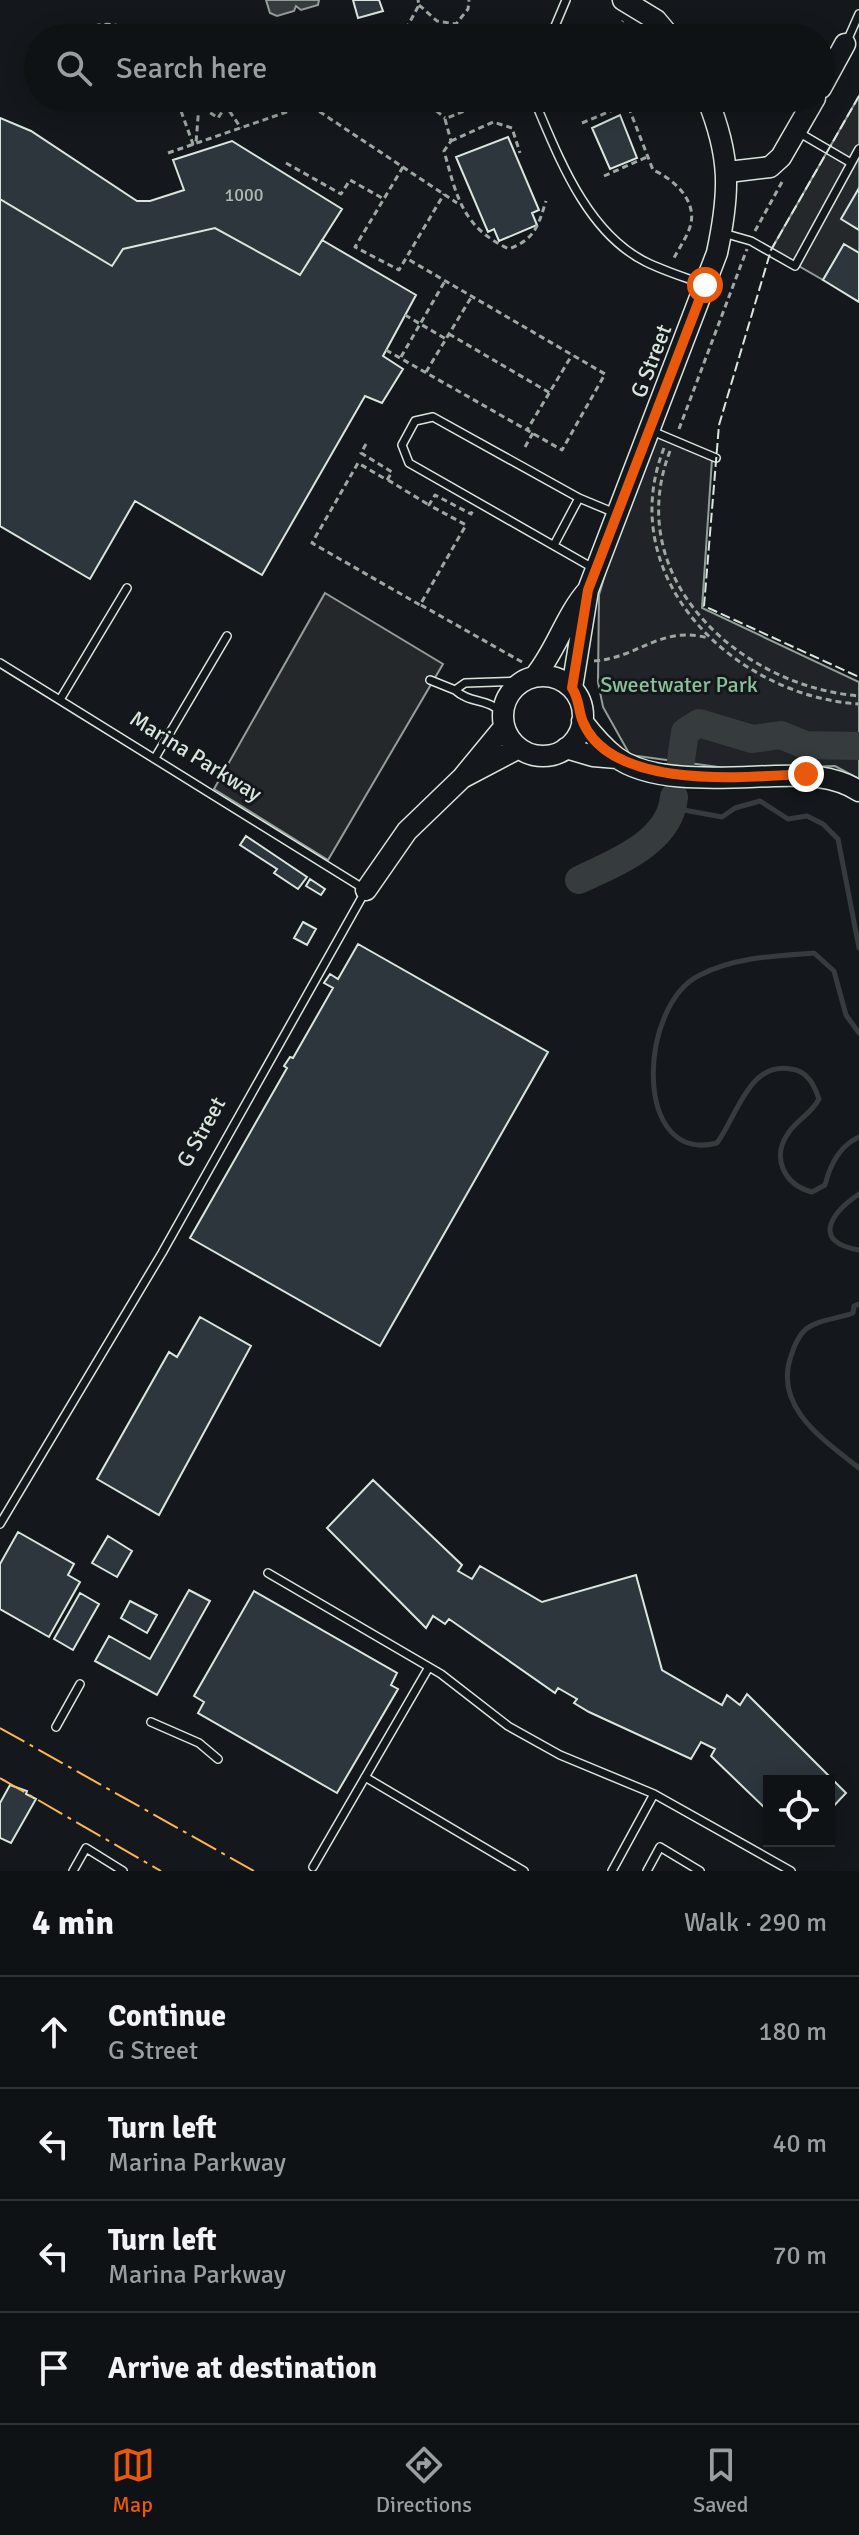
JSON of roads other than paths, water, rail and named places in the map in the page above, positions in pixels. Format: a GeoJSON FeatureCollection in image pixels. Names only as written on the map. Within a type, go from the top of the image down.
{"type":"FeatureCollection","features":[{"type":"Feature","properties":{"kind":"street"},"geometry":{"type":"LineString","coordinates":[[625,9],[659,24]]}},
{"type":"Feature","properties":{"kind":"street"},"geometry":{"type":"LineString","coordinates":[[835,62],[845,44]]}},
{"type":"Feature","properties":{"kind":"street","name":"G Street"},"geometry":{"type":"LineString","coordinates":[[572,688],[588,590],[617,514],[664,436],[728,206],[728,172],[713,112]]}},
{"type":"Feature","properties":{"kind":"street"},"geometry":{"type":"LineString","coordinates":[[728,172],[770,167],[797,132],[808,112]]}},
{"type":"Feature","properties":{"kind":"street","name":"G Street"},"geometry":{"type":"LineString","coordinates":[[528,674],[550,657],[570,610],[588,590]]}},
{"type":"Feature","properties":{"kind":"street"},"geometry":{"type":"LineString","coordinates":[[528,674],[561,680],[572,688],[579,699],[582,721],[577,737],[566,748],[544,756],[519,748],[503,720],[505,701],[528,674]]}},
{"type":"Feature","properties":{"kind":"street","name":"G Street"},"geometry":{"type":"LineString","coordinates":[[366,890],[407,831],[462,778],[503,720]]}},
{"type":"Feature","properties":{"kind":"street"},"geometry":{"type":"LineString","coordinates":[[582,721],[617,758]]}},
{"type":"Feature","properties":{"kind":"street","name":"G Street"},"geometry":{"type":"LineString","coordinates":[[462,778],[519,748]]}},
{"type":"Feature","properties":{"kind":"street"},"geometry":{"type":"LineString","coordinates":[[566,748],[593,756],[617,758],[666,774],[726,777],[806,774],[846,783],[859,791]]}},
{"type":"Feature","properties":{"kind":"lane"},"geometry":{"type":"LineString","coordinates":[[556,24],[566,0]]}},
{"type":"Feature","properties":{"kind":"lane"},"geometry":{"type":"LineString","coordinates":[[845,44],[859,14]]}},
{"type":"Feature","properties":{"kind":"lane"},"geometry":{"type":"LineString","coordinates":[[539,112],[567,178],[597,222],[643,261],[705,285]]}},
{"type":"Feature","properties":{"kind":"lane"},"geometry":{"type":"LineString","coordinates":[[797,132],[851,163]]}},
{"type":"Feature","properties":{"kind":"lane"},"geometry":{"type":"LineString","coordinates":[[721,233],[751,241],[795,266],[859,149]]}},
{"type":"Feature","properties":{"kind":"lane"},"geometry":{"type":"LineString","coordinates":[[596,569],[409,463],[402,445],[415,421],[433,417],[579,498],[617,514]]}},
{"type":"Feature","properties":{"kind":"lane"},"geometry":{"type":"LineString","coordinates":[[664,436],[716,458]]}},
{"type":"Feature","properties":{"kind":"lane"},"geometry":{"type":"LineString","coordinates":[[554,545],[579,498]]}},
{"type":"Feature","properties":{"kind":"lane"},"geometry":{"type":"LineString","coordinates":[[61,698],[127,588]]}},
{"type":"Feature","properties":{"kind":"lane"},"geometry":{"type":"LineString","coordinates":[[155,758],[227,636]]}},
{"type":"Feature","properties":{"kind":"lane","name":"Marina Parkway"},"geometry":{"type":"LineString","coordinates":[[0,663],[61,698],[366,890]]}},
{"type":"Feature","properties":{"kind":"lane"},"geometry":{"type":"LineString","coordinates":[[455,690],[465,683],[528,674]]}},
{"type":"Feature","properties":{"kind":"lane"},"geometry":{"type":"LineString","coordinates":[[430,680],[455,690],[465,699],[494,704],[503,720]]}},
{"type":"Feature","properties":{"kind":"lane","name":"G Street"},"geometry":{"type":"LineString","coordinates":[[0,1524],[162,1253],[366,890]]}},
{"type":"Feature","properties":{"kind":"lane"},"geometry":{"type":"LineString","coordinates":[[268,1573],[429,1667],[508,1726],[560,1755],[654,1794],[791,1871]]}},
{"type":"Feature","properties":{"kind":"lane"},"geometry":{"type":"LineString","coordinates":[[313,1867],[429,1667]]}},
{"type":"Feature","properties":{"kind":"lane"},"geometry":{"type":"LineString","coordinates":[[56,1727],[80,1684]]}},
{"type":"Feature","properties":{"kind":"lane"},"geometry":{"type":"LineString","coordinates":[[151,1722],[199,1743],[218,1759]]}},
{"type":"Feature","properties":{"kind":"lane"},"geometry":{"type":"LineString","coordinates":[[365,1777],[524,1871]]}},
{"type":"Feature","properties":{"kind":"lane"},"geometry":{"type":"LineString","coordinates":[[615,1870],[654,1794]]}},
{"type":"Feature","properties":{"kind":"lane"},"geometry":{"type":"LineString","coordinates":[[647,1871],[660,1847],[700,1871]]}},
{"type":"Feature","properties":{"kind":"lane"},"geometry":{"type":"LineString","coordinates":[[73,1871],[86,1848],[123,1871]]}},
{"type":"Feature","properties":{"kind":"waterway"},"geometry":{"type":"LineString","coordinates":[[681,760],[685,732],[699,723],[752,739],[781,735],[805,745],[859,746]]}},
{"type":"Feature","properties":{"kind":"waterway"},"geometry":{"type":"LineString","coordinates":[[579,880],[623,858],[651,839],[670,813],[674,797]]}},
{"type":"Feature","properties":{"kind":"waterway"},"geometry":{"type":"LineString","coordinates":[[673,808],[722,817],[735,808],[760,801],[788,819],[807,816],[823,824],[838,839],[859,948]]}},
{"type":"Feature","properties":{"kind":"waterway"},"geometry":{"type":"LineString","coordinates":[[859,1033],[846,1015],[834,971],[814,953],[742,961],[700,975],[679,992],[665,1017],[656,1047],[653,1078],[658,1107],[670,1130],[689,1143],[717,1143],[754,1082],[765,1073],[777,1069],[802,1073],[819,1099],[789,1132],[783,1142],[781,1161],[788,1177],[812,1192],[825,1185],[836,1157],[846,1145],[859,1137]]}},
{"type":"Feature","properties":{"kind":"waterway"},"geometry":{"type":"LineString","coordinates":[[859,1194],[840,1210],[830,1226],[835,1241],[859,1250]]}},
{"type":"Feature","properties":{"kind":"waterway"},"geometry":{"type":"LineString","coordinates":[[859,1304],[854,1306],[853,1313],[817,1323],[803,1332],[793,1349],[787,1374],[789,1391],[805,1421],[859,1468]]}},
{"type":"Feature","properties":{"kind":"park label","name":"Sweetwater Park"},"geometry":{"type":"Point","coordinates":[679,684]}}]}
